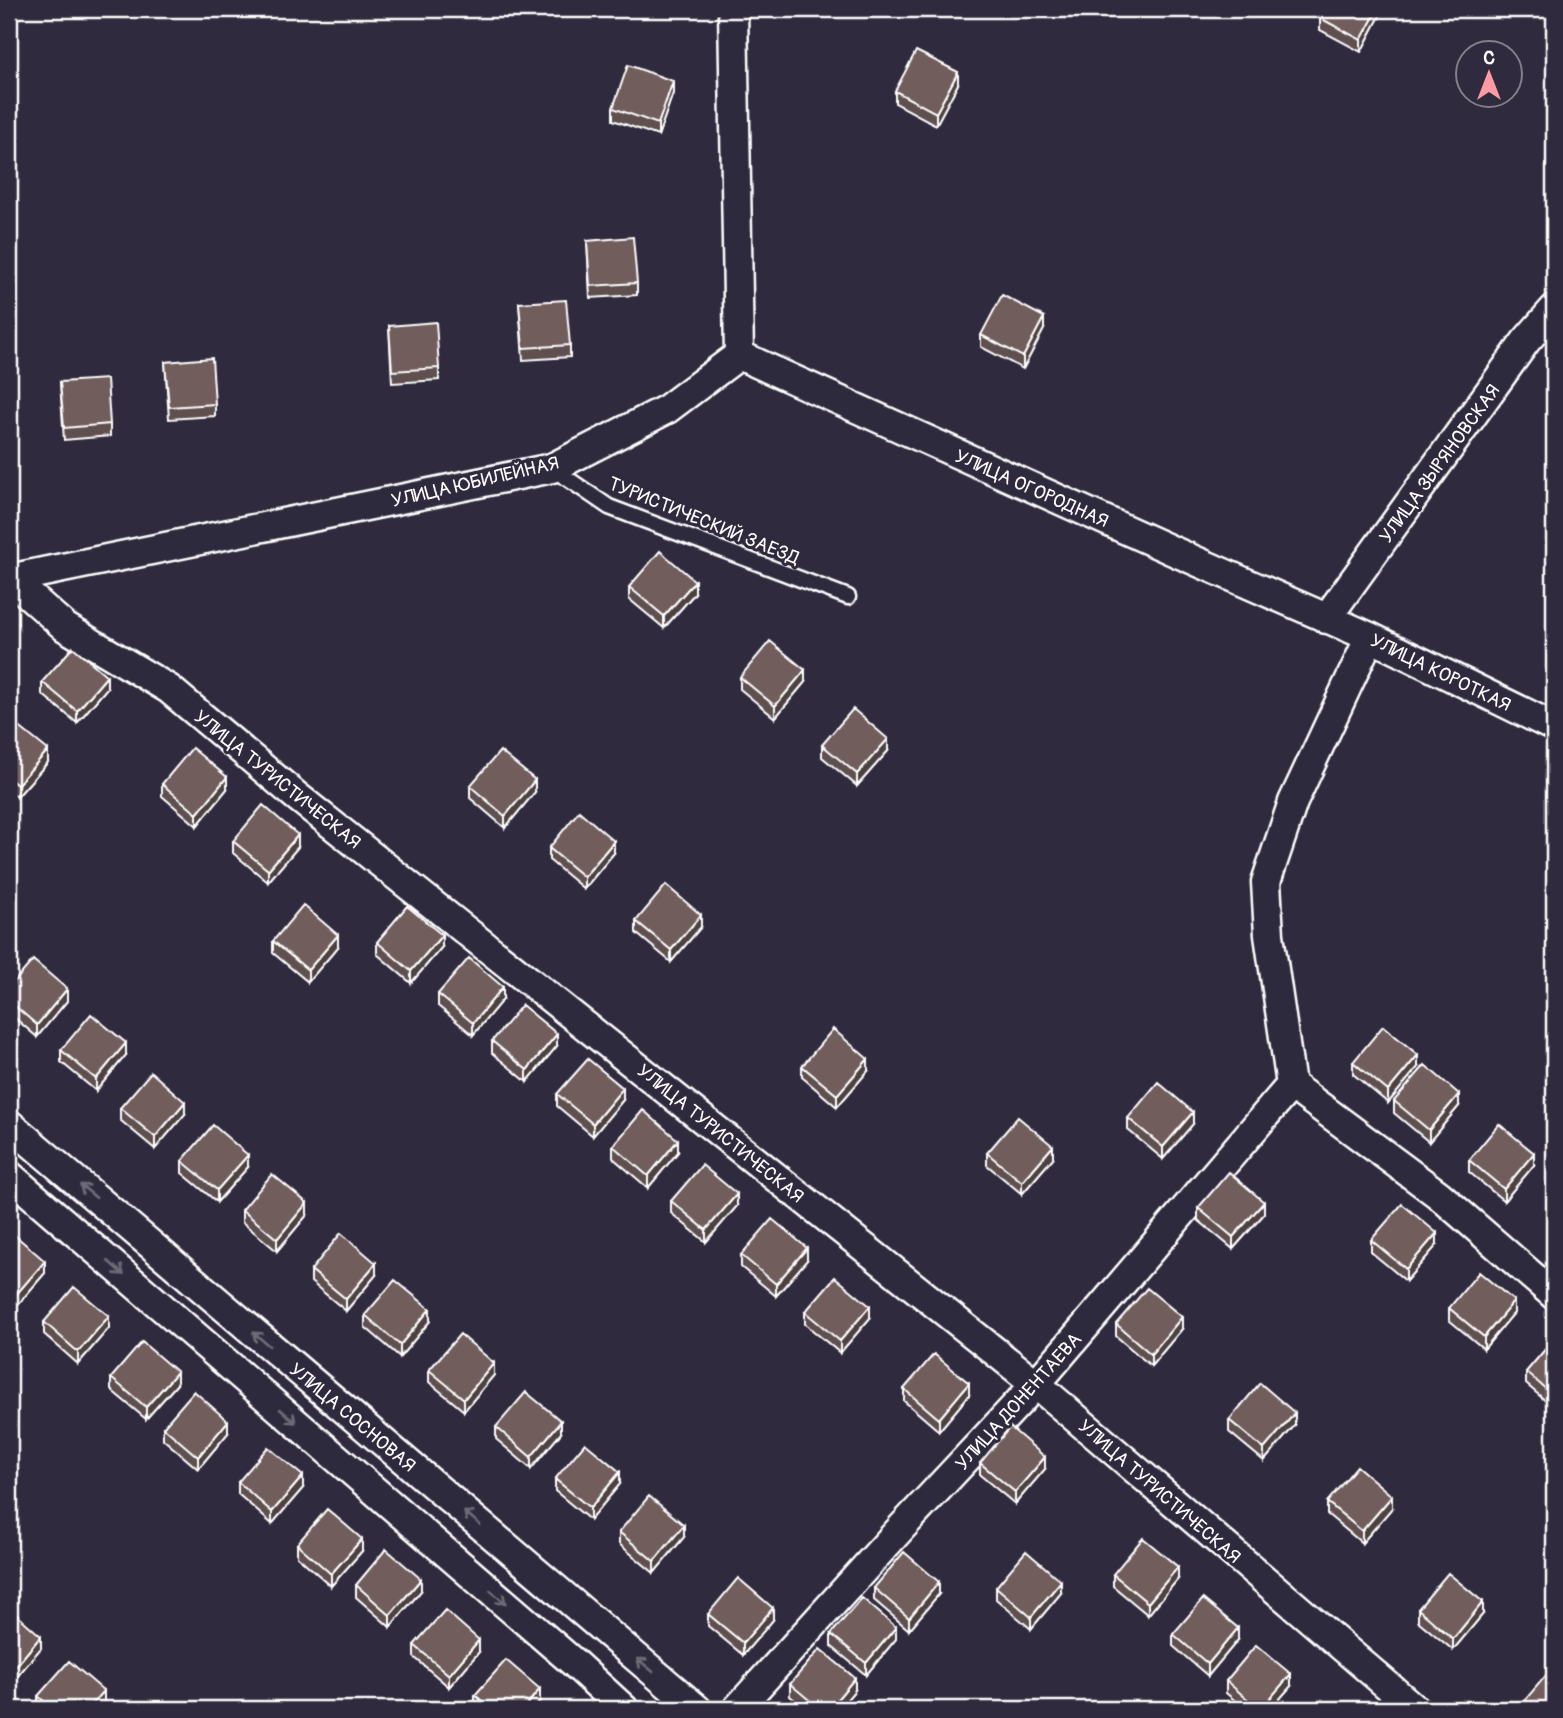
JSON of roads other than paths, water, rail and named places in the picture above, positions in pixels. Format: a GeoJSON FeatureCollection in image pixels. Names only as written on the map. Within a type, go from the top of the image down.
{"type":"FeatureCollection","features":[{"type":"Feature","properties":{"kind":"street"},"geometry":{"type":"LineString","coordinates":[[733,9],[739,355]]}},
{"type":"Feature","properties":{"kind":"street","name":"УЛИЦА ЗЫРЯНОВСКАЯ"},"geometry":{"type":"LineString","coordinates":[[1326,619],[1526,341],[1554,309]]}},
{"type":"Feature","properties":{"kind":"street","name":"УЛИЦА ЮБИЛЕЙНАЯ"},"geometry":{"type":"LineString","coordinates":[[10,578],[552,468],[667,409],[739,355]]}},
{"type":"Feature","properties":{"kind":"street","name":"УЛИЦА ОГОРОДНАЯ"},"geometry":{"type":"LineString","coordinates":[[739,355],[1326,619]]}},
{"type":"Feature","properties":{"kind":"street","name":"УЛИЦА ТУРИСТИЧЕСКАЯ"},"geometry":{"type":"LineString","coordinates":[[10,578],[65,627],[169,689],[306,803],[1036,1384],[1415,1709]]}},
{"type":"Feature","properties":{"kind":"street","name":"УЛИЦА КОРОТКАЯ"},"geometry":{"type":"LineString","coordinates":[[1326,619],[1370,637],[1554,727]]}},
{"type":"Feature","properties":{"kind":"street"},"geometry":{"type":"LineString","coordinates":[[1370,637],[1293,802],[1266,882],[1269,934],[1291,1085],[1439,1195],[1554,1295]]}},
{"type":"Feature","properties":{"kind":"street","name":"УЛИЦА ДОНЕНТАЕВА"},"geometry":{"type":"LineString","coordinates":[[737,1709],[1036,1384],[1291,1085]]}},
{"type":"Feature","properties":{"kind":"street","name":"УЛИЦА СОСНОВАЯ"},"geometry":{"type":"LineString","coordinates":[[9,1124],[698,1709]]}},
{"type":"Feature","properties":{"kind":"street"},"geometry":{"type":"LineString","coordinates":[[9,1175],[624,1709]]}},
{"type":"Feature","properties":{"kind":"lane","name":"ТУРИСТИЧЕСКИЙ ЗАЕЗД"},"geometry":{"type":"LineString","coordinates":[[552,468],[609,507],[848,597]]}}]}
